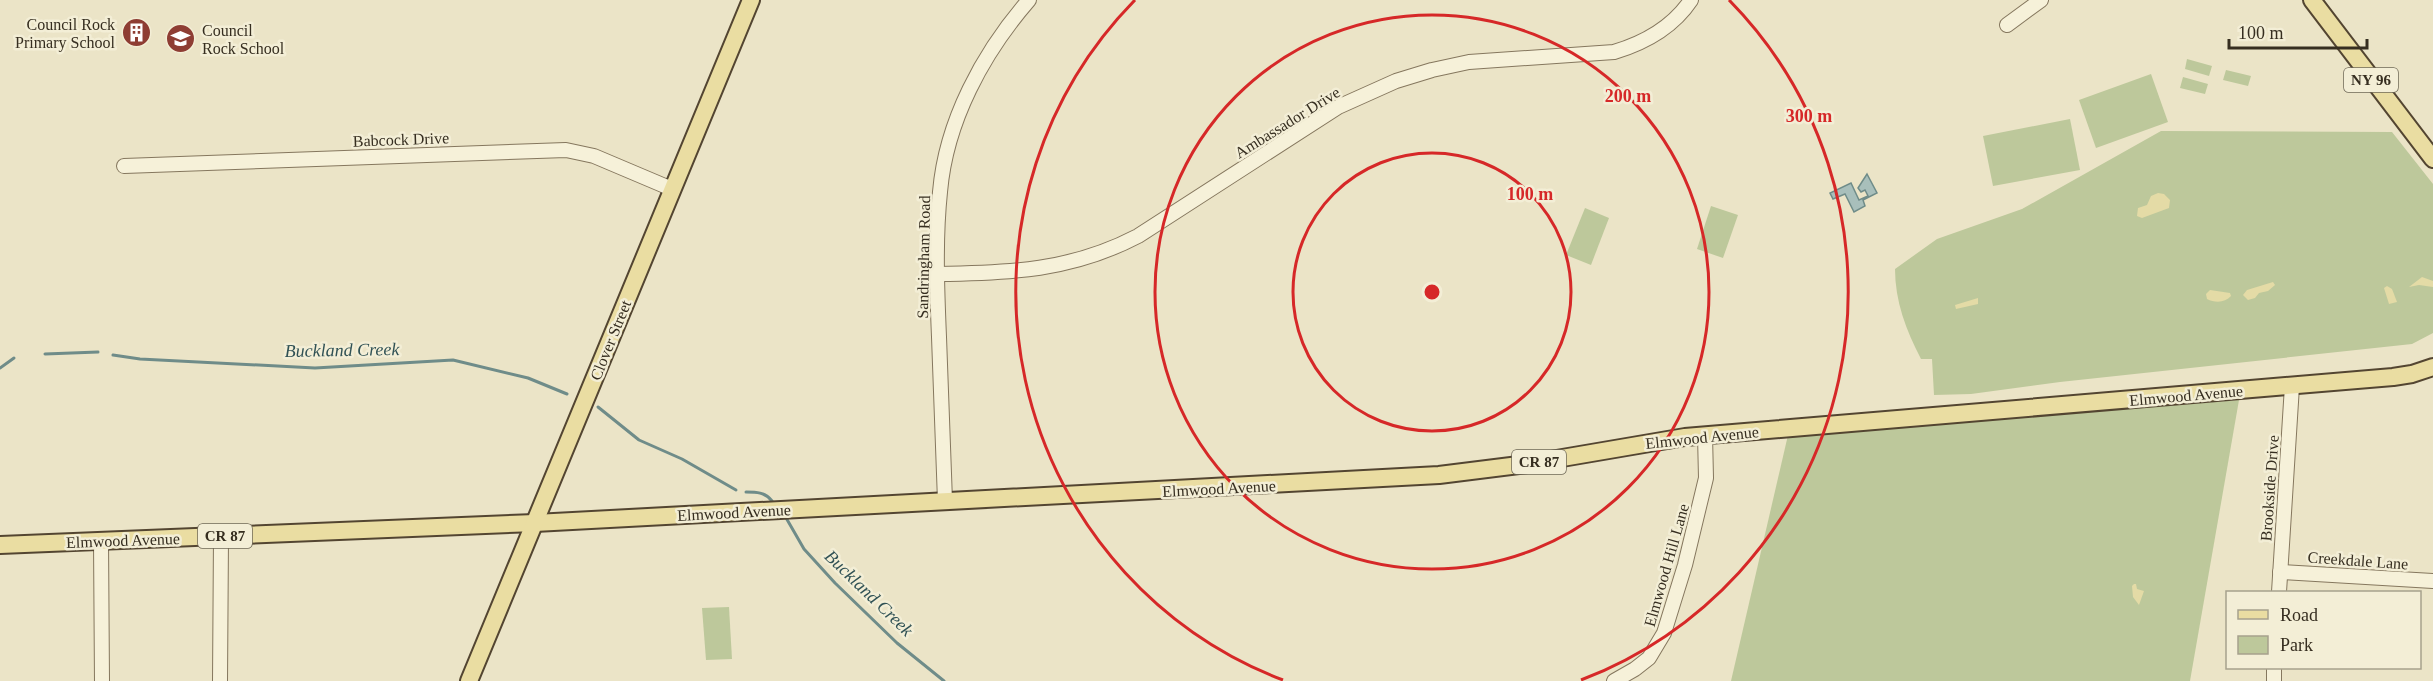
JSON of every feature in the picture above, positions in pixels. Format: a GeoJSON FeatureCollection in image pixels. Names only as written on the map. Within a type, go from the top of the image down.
{"type":"FeatureCollection","features":[{"type":"Feature","properties":{"kind":"main road","name":"Clover Street"},"geometry":{"type":"LineString","coordinates":[[469,681],[751,0]]}},
{"type":"Feature","properties":{"kind":"main road","name":"NY 96"},"geometry":{"type":"LineString","coordinates":[[2312,0],[2433,159]]}},
{"type":"Feature","properties":{"kind":"main road","name":"Elmwood Avenue"},"geometry":{"type":"LineString","coordinates":[[0,545],[535,523],[1439,475],[1487,470],[1705,435],[2393,377],[2433,367]]}},
{"type":"Feature","properties":{"kind":"street","name":"Sandringham Road"},"geometry":{"type":"LineString","coordinates":[[945,501],[937,274],[940,190],[953,132],[979,72],[1000,38],[1029,0]]}},
{"type":"Feature","properties":{"kind":"street","name":"Ambassador Drive"},"geometry":{"type":"LineString","coordinates":[[937,274],[1022,272],[1062,265],[1104,252],[1138,236],[1338,107],[1396,81],[1432,69],[1469,62],[1614,52],[1659,32],[1675,20],[1690,0]]}},
{"type":"Feature","properties":{"kind":"street"},"geometry":{"type":"LineString","coordinates":[[2007,25],[2041,0]]}},
{"type":"Feature","properties":{"kind":"street","name":"Babcock Drive"},"geometry":{"type":"LineString","coordinates":[[124,166],[566,150],[594,156],[672,189]]}},
{"type":"Feature","properties":{"kind":"street","name":"Brookside Drive"},"geometry":{"type":"LineString","coordinates":[[2279,591],[2292,386]]}},
{"type":"Feature","properties":{"kind":"street","name":"Elmwood Hill Lane"},"geometry":{"type":"LineString","coordinates":[[1614,681],[1649,658],[1664,633],[1685,565],[1706,478],[1705,435]]}},
{"type":"Feature","properties":{"kind":"street"},"geometry":{"type":"LineString","coordinates":[[220,681],[221,537]]}},
{"type":"Feature","properties":{"kind":"street"},"geometry":{"type":"LineString","coordinates":[[101,541],[102,681]]}},
{"type":"Feature","properties":{"kind":"street","name":"Creekdale Lane"},"geometry":{"type":"LineString","coordinates":[[2280,572],[2433,581]]}},
{"type":"Feature","properties":{"kind":"green space"},"geometry":{"type":"Polygon","coordinates":[[[2187,59],[2212,66],[2209,76],[2185,69],[2187,59]]]}},
{"type":"Feature","properties":{"kind":"green space"},"geometry":{"type":"Polygon","coordinates":[[[2226,70],[2251,76],[2248,86],[2223,80],[2226,70]]]}},
{"type":"Feature","properties":{"kind":"green space"},"geometry":{"type":"Polygon","coordinates":[[[2151,74],[2168,122],[2096,148],[2079,100],[2151,74]]]}},
{"type":"Feature","properties":{"kind":"green space"},"geometry":{"type":"Polygon","coordinates":[[[2183,77],[2208,84],[2205,94],[2180,88],[2183,77]]]}},
{"type":"Feature","properties":{"kind":"green space"},"geometry":{"type":"Polygon","coordinates":[[[2070,119],[2080,170],[1993,186],[1983,136],[2070,119]]]}},
{"type":"Feature","properties":{"kind":"green space"},"geometry":{"type":"Polygon","coordinates":[[[2161,131],[2392,132],[2433,184],[2433,333],[2412,344],[2060,382],[1971,394],[1934,395],[1932,359],[1921,359],[1911,337],[1899,304],[1895,269],[1937,239],[2022,209],[2161,131]]]}},
{"type":"Feature","properties":{"kind":"green space"},"geometry":{"type":"Polygon","coordinates":[[[1711,206],[1738,215],[1723,258],[1697,249],[1711,206]]]}},
{"type":"Feature","properties":{"kind":"green space"},"geometry":{"type":"Polygon","coordinates":[[[1585,208],[1609,218],[1591,265],[1566,255],[1585,208]]]}},
{"type":"Feature","properties":{"kind":"green space"},"geometry":{"type":"Polygon","coordinates":[[[2239,400],[2190,681],[1731,681],[1788,435],[2239,400]]]}},
{"type":"Feature","properties":{"kind":"green space"},"geometry":{"type":"Polygon","coordinates":[[[729,607],[732,659],[706,660],[702,608],[729,607]]]}},
{"type":"Feature","properties":{"kind":"sand"},"geometry":{"type":"Polygon","coordinates":[[[2158,193],[2164,194],[2170,200],[2169,208],[2142,218],[2137,216],[2138,208],[2147,205],[2151,196],[2158,193]]]}},
{"type":"Feature","properties":{"kind":"sand"},"geometry":{"type":"Polygon","coordinates":[[[2422,277],[2433,281],[2433,287],[2419,285],[2409,287],[2422,277]]]}},
{"type":"Feature","properties":{"kind":"sand"},"geometry":{"type":"Polygon","coordinates":[[[2273,282],[2275,285],[2268,291],[2259,293],[2255,298],[2248,300],[2243,295],[2247,290],[2273,282]]]}},
{"type":"Feature","properties":{"kind":"sand"},"geometry":{"type":"Polygon","coordinates":[[[2387,286],[2392,289],[2397,302],[2389,304],[2384,288],[2387,286]]]}},
{"type":"Feature","properties":{"kind":"sand"},"geometry":{"type":"Polygon","coordinates":[[[2210,290],[2230,293],[2231,296],[2223,301],[2210,300],[2207,299],[2206,294],[2210,290]]]}},
{"type":"Feature","properties":{"kind":"sand"},"geometry":{"type":"Polygon","coordinates":[[[1978,298],[1978,304],[1956,309],[1955,305],[1978,298]]]}},
{"type":"Feature","properties":{"kind":"sand"},"geometry":{"type":"Polygon","coordinates":[[[2134,584],[2137,589],[2144,591],[2139,605],[2133,597],[2132,586],[2134,584]]]}},
{"type":"Feature","properties":{"kind":"water"},"geometry":{"type":"Polygon","coordinates":[[[1867,174],[1877,193],[1863,200],[1865,206],[1854,212],[1845,194],[1833,199],[1830,193],[1851,183],[1859,200],[1868,196],[1865,190],[1861,192],[1858,188],[1867,174]]]}},
{"type":"Feature","properties":{"kind":"waterway","name":"Buckland Creek"},"geometry":{"type":"LineString","coordinates":[[45,354],[98,352]]}},
{"type":"Feature","properties":{"kind":"waterway","name":"Buckland Creek"},"geometry":{"type":"LineString","coordinates":[[113,355],[140,359],[315,368],[453,360],[528,378],[567,394]]}},
{"type":"Feature","properties":{"kind":"waterway","name":"Buckland Creek"},"geometry":{"type":"LineString","coordinates":[[0,368],[14,358]]}},
{"type":"Feature","properties":{"kind":"waterway","name":"Buckland Creek"},"geometry":{"type":"LineString","coordinates":[[598,407],[639,440],[682,459],[736,490]]}},
{"type":"Feature","properties":{"kind":"waterway","name":"Buckland Creek"},"geometry":{"type":"LineString","coordinates":[[746,492],[763,494],[772,501]]}},
{"type":"Feature","properties":{"kind":"waterway","name":"Buckland Creek"},"geometry":{"type":"LineString","coordinates":[[785,516],[804,549],[835,583],[897,643],[944,681]]}},
{"type":"Feature","properties":{"kind":"place","name":"Council Rock Primary School"},"geometry":{"type":"Point","coordinates":[136,33]}},
{"type":"Feature","properties":{"kind":"place","name":"Council Rock School"},"geometry":{"type":"Point","coordinates":[181,39]}}]}
